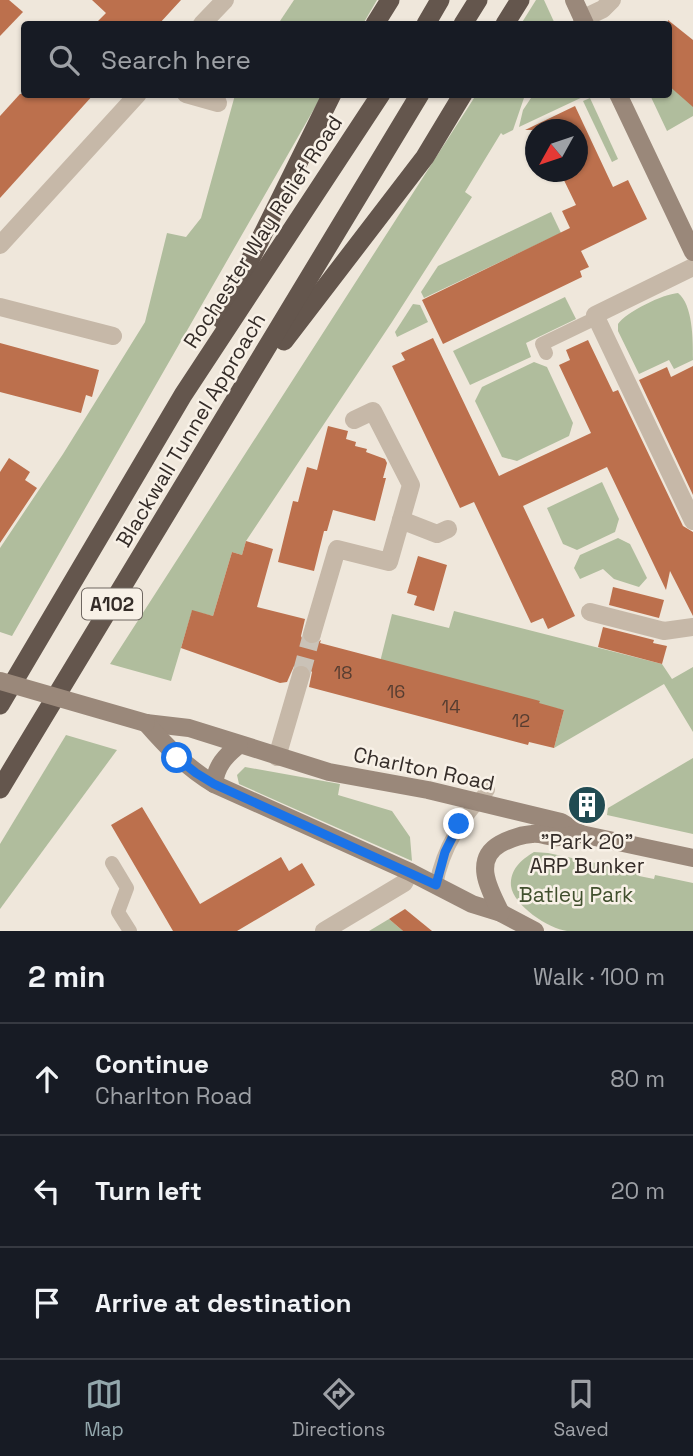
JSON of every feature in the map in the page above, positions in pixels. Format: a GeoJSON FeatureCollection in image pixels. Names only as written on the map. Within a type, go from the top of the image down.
{"type":"FeatureCollection","features":[{"type":"Feature","properties":{"kind":"highway"},"geometry":{"type":"LineString","coordinates":[[377,21],[390,0]]}},
{"type":"Feature","properties":{"kind":"highway"},"geometry":{"type":"LineString","coordinates":[[428,21],[440,0]]}},
{"type":"Feature","properties":{"kind":"highway"},"geometry":{"type":"LineString","coordinates":[[465,21],[478,0]]}},
{"type":"Feature","properties":{"kind":"highway"},"geometry":{"type":"LineString","coordinates":[[507,21],[520,0]]}},
{"type":"Feature","properties":{"kind":"highway"},"geometry":{"type":"LineString","coordinates":[[183,395],[330,98]]}},
{"type":"Feature","properties":{"kind":"highway","name":"Rochester Way Relief Road"},"geometry":{"type":"LineString","coordinates":[[183,395],[378,98]]}},
{"type":"Feature","properties":{"kind":"highway","name":"Blackwall Tunnel Approach"},"geometry":{"type":"LineString","coordinates":[[0,789],[418,98]]}},
{"type":"Feature","properties":{"kind":"highway"},"geometry":{"type":"LineString","coordinates":[[223,419],[425,157],[461,98]]}},
{"type":"Feature","properties":{"kind":"highway","name":"Blackwall Tunnel Approach"},"geometry":{"type":"LineString","coordinates":[[0,705],[183,395]]}},
{"type":"Feature","properties":{"kind":"main road"},"geometry":{"type":"LineString","coordinates":[[620,98],[693,252]]}},
{"type":"Feature","properties":{"kind":"main road","name":"Charlton Road"},"geometry":{"type":"LineString","coordinates":[[0,681],[146,723],[189,728],[329,772],[428,790],[482,796],[561,822],[581,834],[693,858]]}},
{"type":"Feature","properties":{"kind":"main road"},"geometry":{"type":"LineString","coordinates":[[146,723],[177,758],[214,784],[410,872],[472,904],[501,913],[535,931]]}},
{"type":"Feature","properties":{"kind":"main road"},"geometry":{"type":"LineString","coordinates":[[214,784],[221,762],[239,745]]}},
{"type":"Feature","properties":{"kind":"main road"},"geometry":{"type":"LineString","coordinates":[[501,913],[485,873],[486,859],[497,846],[514,837],[536,833],[557,837],[581,834]]}},
{"type":"Feature","properties":{"kind":"street"},"geometry":{"type":"LineString","coordinates":[[205,21],[225,0]]}},
{"type":"Feature","properties":{"kind":"street"},"geometry":{"type":"LineString","coordinates":[[580,13],[603,9],[612,0]]}},
{"type":"Feature","properties":{"kind":"street"},"geometry":{"type":"LineString","coordinates":[[0,245],[134,98]]}},
{"type":"Feature","properties":{"kind":"street"},"geometry":{"type":"LineString","coordinates":[[200,98],[218,103]]}},
{"type":"Feature","properties":{"kind":"street"},"geometry":{"type":"LineString","coordinates":[[693,267],[595,315],[693,521]]}},
{"type":"Feature","properties":{"kind":"street"},"geometry":{"type":"LineString","coordinates":[[0,307],[113,336]]}},
{"type":"Feature","properties":{"kind":"street"},"geometry":{"type":"LineString","coordinates":[[312,634],[337,549],[389,562],[411,485],[373,411],[354,420]]}},
{"type":"Feature","properties":{"kind":"street"},"geometry":{"type":"LineString","coordinates":[[401,520],[437,534],[448,529]]}},
{"type":"Feature","properties":{"kind":"street"},"geometry":{"type":"LineString","coordinates":[[590,612],[664,631],[693,627]]}},
{"type":"Feature","properties":{"kind":"street"},"geometry":{"type":"LineString","coordinates":[[277,757],[301,675]]}},
{"type":"Feature","properties":{"kind":"street"},"geometry":{"type":"LineString","coordinates":[[324,931],[404,883],[410,872]]}},
{"type":"Feature","properties":{"kind":"lane"},"geometry":{"type":"LineString","coordinates":[[546,353],[542,344],[596,318]]}},
{"type":"Feature","properties":{"kind":"lane"},"geometry":{"type":"LineString","coordinates":[[436,885],[449,842],[459,824],[482,796]]}},
{"type":"Feature","properties":{"kind":"lane"},"geometry":{"type":"LineString","coordinates":[[112,863],[127,888],[118,912],[130,931]]}},
{"type":"Feature","properties":{"kind":"green space"},"geometry":{"type":"Polygon","coordinates":[[[294,0],[377,0],[365,21],[280,21],[294,0]]]}},
{"type":"Feature","properties":{"kind":"green space"},"geometry":{"type":"Polygon","coordinates":[[[536,0],[544,0],[554,21],[523,21],[536,0]]]}},
{"type":"Feature","properties":{"kind":"green space"},"geometry":{"type":"Polygon","coordinates":[[[672,88],[693,101],[693,116],[667,131],[651,98],[672,98],[672,88]]]}},
{"type":"Feature","properties":{"kind":"green space"},"geometry":{"type":"Polygon","coordinates":[[[234,98],[320,98],[12,636],[0,632],[0,548],[63,454],[145,322],[167,233],[186,237],[201,218],[234,98]]]}},
{"type":"Feature","properties":{"kind":"green space"},"geometry":{"type":"Polygon","coordinates":[[[474,98],[524,98],[513,130],[503,135],[501,133],[465,192],[472,197],[392,322],[246,541],[242,555],[232,552],[213,616],[192,611],[171,681],[110,664],[474,98]]]}},
{"type":"Feature","properties":{"kind":"green space"},"geometry":{"type":"Polygon","coordinates":[[[531,98],[581,98],[536,119],[525,119],[525,124],[519,127],[523,110],[531,98]]]}},
{"type":"Feature","properties":{"kind":"green space"},"geometry":{"type":"Polygon","coordinates":[[[590,98],[618,159],[612,162],[583,101],[590,98]]]}},
{"type":"Feature","properties":{"kind":"green space"},"geometry":{"type":"Polygon","coordinates":[[[551,212],[561,233],[424,298],[421,292],[438,266],[551,212]]]}},
{"type":"Feature","properties":{"kind":"green space"},"geometry":{"type":"Polygon","coordinates":[[[678,293],[683,298],[689,314],[693,360],[674,369],[669,360],[639,374],[618,331],[618,324],[645,304],[678,293]]]}},
{"type":"Feature","properties":{"kind":"green space"},"geometry":{"type":"Polygon","coordinates":[[[565,297],[576,319],[526,343],[531,357],[470,385],[453,351],[565,297]]]}},
{"type":"Feature","properties":{"kind":"green space"},"geometry":{"type":"Polygon","coordinates":[[[413,304],[420,305],[428,322],[397,337],[395,332],[413,304]]]}},
{"type":"Feature","properties":{"kind":"green space"},"geometry":{"type":"Polygon","coordinates":[[[534,362],[547,367],[573,423],[569,436],[517,461],[502,457],[475,401],[482,387],[534,362]]]}},
{"type":"Feature","properties":{"kind":"green space"},"geometry":{"type":"Polygon","coordinates":[[[602,482],[619,519],[615,532],[577,550],[563,544],[547,508],[602,482]]]}},
{"type":"Feature","properties":{"kind":"green space"},"geometry":{"type":"Polygon","coordinates":[[[618,538],[630,544],[647,578],[639,587],[614,579],[603,569],[580,579],[574,568],[580,555],[618,538]]]}},
{"type":"Feature","properties":{"kind":"green space"},"geometry":{"type":"Polygon","coordinates":[[[454,611],[662,664],[672,679],[693,667],[693,732],[664,684],[554,748],[564,710],[378,670],[392,614],[449,628],[454,611]]]}},
{"type":"Feature","properties":{"kind":"green space"},"geometry":{"type":"Polygon","coordinates":[[[66,735],[117,750],[0,909],[0,844],[66,735]]]}},
{"type":"Feature","properties":{"kind":"green space"},"geometry":{"type":"Polygon","coordinates":[[[693,758],[693,834],[607,815],[608,808],[693,758]]]}},
{"type":"Feature","properties":{"kind":"green space"},"geometry":{"type":"Polygon","coordinates":[[[245,767],[340,784],[338,795],[392,811],[410,837],[412,861],[239,784],[237,775],[245,767]]]}},
{"type":"Feature","properties":{"kind":"green space","name":"Batley Park"},"geometry":{"type":"Polygon","coordinates":[[[534,852],[639,872],[639,876],[654,879],[655,875],[693,883],[693,931],[567,931],[551,926],[533,915],[518,901],[511,886],[512,875],[517,866],[534,852]]]}},
{"type":"Feature","properties":{"kind":"green space"},"geometry":{"type":"Polygon","coordinates":[[[389,919],[403,931],[369,931],[389,919]]]}},
{"type":"Feature","properties":{"kind":"building"},"geometry":{"type":"Polygon","coordinates":[[[0,0],[9,0],[23,12],[0,36],[0,0]]]}},
{"type":"Feature","properties":{"kind":"building"},"geometry":{"type":"Polygon","coordinates":[[[92,0],[181,0],[162,21],[98,21],[106,13],[92,0]]]}},
{"type":"Feature","properties":{"kind":"building"},"geometry":{"type":"Polygon","coordinates":[[[672,23],[693,40],[693,107],[672,89],[672,23]]]}},
{"type":"Feature","properties":{"kind":"building"},"geometry":{"type":"Polygon","coordinates":[[[20,94],[21,98],[90,98],[0,198],[0,116],[20,94]]]}},
{"type":"Feature","properties":{"kind":"building"},"geometry":{"type":"Polygon","coordinates":[[[575,106],[581,119],[548,119],[575,106]]]}},
{"type":"Feature","properties":{"kind":"building"},"geometry":{"type":"Polygon","coordinates":[[[588,134],[613,187],[628,180],[647,219],[581,251],[589,267],[580,271],[582,277],[443,344],[422,300],[570,228],[562,211],[576,205],[565,182],[588,182],[588,134]]]}},
{"type":"Feature","properties":{"kind":"building"},"geometry":{"type":"Polygon","coordinates":[[[433,338],[499,476],[591,433],[559,365],[570,360],[566,350],[588,340],[613,392],[618,390],[683,526],[693,532],[693,616],[670,571],[666,590],[607,467],[523,506],[575,616],[548,629],[543,618],[531,623],[474,502],[460,508],[392,366],[405,360],[401,353],[433,338]]]}},
{"type":"Feature","properties":{"kind":"building"},"geometry":{"type":"Polygon","coordinates":[[[0,343],[99,370],[92,397],[86,395],[81,413],[0,392],[0,343]]]}},
{"type":"Feature","properties":{"kind":"building"},"geometry":{"type":"Polygon","coordinates":[[[693,366],[693,495],[639,380],[667,367],[671,377],[693,366]]]}},
{"type":"Feature","properties":{"kind":"building"},"geometry":{"type":"Polygon","coordinates":[[[328,426],[348,431],[346,439],[356,442],[355,446],[385,459],[387,463],[383,478],[386,478],[375,521],[333,510],[327,531],[324,531],[314,571],[278,562],[293,501],[298,502],[307,467],[317,470],[328,426]]]}},
{"type":"Feature","properties":{"kind":"building"},"geometry":{"type":"Polygon","coordinates":[[[9,458],[30,472],[25,480],[37,488],[0,543],[0,472],[9,458]]]}},
{"type":"Feature","properties":{"kind":"building"},"geometry":{"type":"Polygon","coordinates":[[[246,541],[273,549],[257,607],[305,619],[301,636],[304,642],[314,645],[321,640],[320,643],[540,701],[539,703],[564,710],[554,748],[529,742],[528,745],[309,687],[312,672],[304,664],[294,666],[287,682],[280,683],[181,648],[192,610],[213,616],[232,552],[242,555],[246,541]]]}},
{"type":"Feature","properties":{"kind":"building"},"geometry":{"type":"Polygon","coordinates":[[[418,556],[447,565],[434,611],[414,605],[417,596],[407,593],[418,556]]]}},
{"type":"Feature","properties":{"kind":"building"},"geometry":{"type":"Polygon","coordinates":[[[613,587],[664,600],[659,618],[609,605],[613,587]]]}},
{"type":"Feature","properties":{"kind":"building"},"geometry":{"type":"Polygon","coordinates":[[[603,627],[667,646],[662,664],[598,647],[603,627]]]}},
{"type":"Feature","properties":{"kind":"building"},"geometry":{"type":"Polygon","coordinates":[[[142,807],[200,904],[281,857],[289,871],[302,863],[315,885],[237,931],[173,931],[111,825],[142,807]]]}},
{"type":"Feature","properties":{"kind":"building"},"geometry":{"type":"Polygon","coordinates":[[[405,909],[432,931],[403,931],[389,919],[405,909]]]}},
{"type":"Feature","properties":{"kind":"tunnel"},"geometry":{"type":"LineString","coordinates":[[301,675],[312,634]]}},
{"type":"Feature","properties":{"kind":"place","name":"\"Park 20\" ARP Bunker"},"geometry":{"type":"Point","coordinates":[587,805]}},
{"type":"Feature","properties":{"kind":"route"},"geometry":{"type":"LineString","coordinates":[[177,758],[214,784],[436,885],[445,852],[459,824]]}}]}
